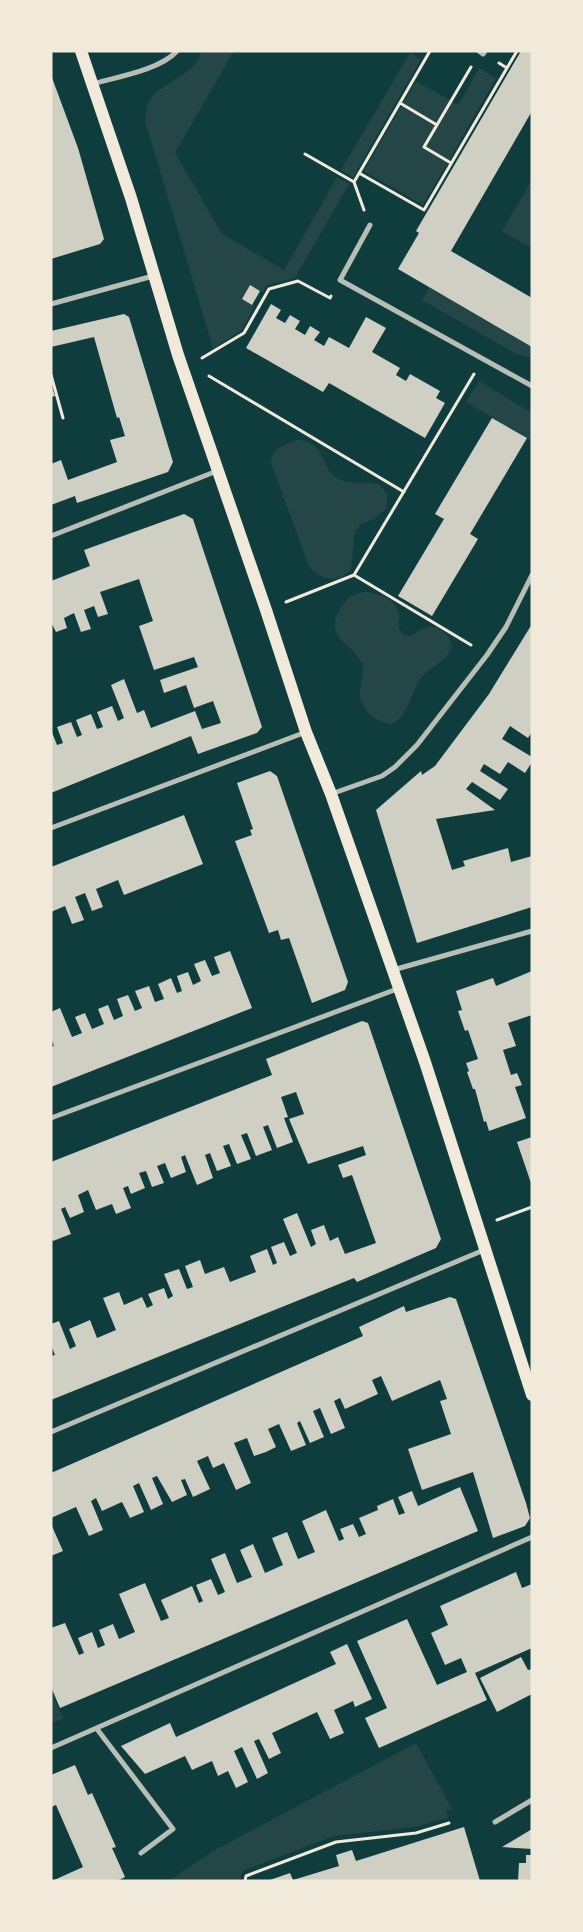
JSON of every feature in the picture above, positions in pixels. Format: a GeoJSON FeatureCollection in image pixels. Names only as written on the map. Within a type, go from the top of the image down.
{"type":"FeatureCollection","features":[{"type":"Feature","properties":{"kind":"main road"},"geometry":{"type":"LineString","coordinates":[[81,51],[131,198],[178,355],[306,732],[330,794],[425,1062],[532,1395]]}},
{"type":"Feature","properties":{"kind":"street"},"geometry":{"type":"LineString","coordinates":[[92,84],[156,66],[171,58],[177,51]]}},
{"type":"Feature","properties":{"kind":"street"},"geometry":{"type":"LineString","coordinates":[[370,225],[340,280],[532,386]]}},
{"type":"Feature","properties":{"kind":"street"},"geometry":{"type":"LineString","coordinates":[[51,304],[153,276]]}},
{"type":"Feature","properties":{"kind":"street"},"geometry":{"type":"LineString","coordinates":[[51,536],[217,471]]}},
{"type":"Feature","properties":{"kind":"street"},"geometry":{"type":"LineString","coordinates":[[330,794],[382,776],[395,767],[417,745],[487,655],[506,627],[532,575]]}},
{"type":"Feature","properties":{"kind":"street"},"geometry":{"type":"LineString","coordinates":[[51,828],[306,732]]}},
{"type":"Feature","properties":{"kind":"street"},"geometry":{"type":"LineString","coordinates":[[392,970],[532,931]]}},
{"type":"Feature","properties":{"kind":"street"},"geometry":{"type":"LineString","coordinates":[[51,1118],[398,989]]}},
{"type":"Feature","properties":{"kind":"street"},"geometry":{"type":"LineString","coordinates":[[51,1432],[486,1250]]}},
{"type":"Feature","properties":{"kind":"street"},"geometry":{"type":"LineString","coordinates":[[51,1748],[98,1729],[532,1536]]}},
{"type":"Feature","properties":{"kind":"street"},"geometry":{"type":"LineString","coordinates":[[98,1729],[173,1829],[141,1853]]}},
{"type":"Feature","properties":{"kind":"street"},"geometry":{"type":"LineString","coordinates":[[495,1822],[532,1800]]}},
{"type":"Feature","properties":{"kind":"path"},"geometry":{"type":"LineString","coordinates":[[354,182],[430,51]]}},
{"type":"Feature","properties":{"kind":"path"},"geometry":{"type":"LineString","coordinates":[[359,173],[424,210],[517,51]]}},
{"type":"Feature","properties":{"kind":"path"},"geometry":{"type":"LineString","coordinates":[[452,163],[424,148],[482,52],[507,68]]}},
{"type":"Feature","properties":{"kind":"path"},"geometry":{"type":"LineString","coordinates":[[400,103],[438,125]]}},
{"type":"Feature","properties":{"kind":"path"},"geometry":{"type":"LineString","coordinates":[[305,154],[354,182],[370,225]]}},
{"type":"Feature","properties":{"kind":"path"},"geometry":{"type":"LineString","coordinates":[[178,355],[191,365],[244,333],[270,289],[298,280],[330,298],[340,280]]}},
{"type":"Feature","properties":{"kind":"path"},"geometry":{"type":"LineString","coordinates":[[266,610],[354,575],[483,359]]}},
{"type":"Feature","properties":{"kind":"path"},"geometry":{"type":"LineString","coordinates":[[51,375],[63,418]]}},
{"type":"Feature","properties":{"kind":"path"},"geometry":{"type":"LineString","coordinates":[[208,375],[404,492]]}},
{"type":"Feature","properties":{"kind":"path"},"geometry":{"type":"LineString","coordinates":[[354,575],[487,655]]}},
{"type":"Feature","properties":{"kind":"path"},"geometry":{"type":"LineString","coordinates":[[478,1227],[532,1207]]}},
{"type":"Feature","properties":{"kind":"path"},"geometry":{"type":"LineString","coordinates":[[245,1881],[246,1876],[336,1842],[416,1833],[449,1823]]}},
{"type":"Feature","properties":{"kind":"shaded area"},"geometry":{"type":"Polygon","coordinates":[[[202,51],[234,51],[175,153],[222,234],[284,270],[337,177],[349,184],[295,278],[267,285],[263,292],[250,286],[242,299],[255,306],[241,331],[213,348],[146,124],[148,104],[152,97],[191,68],[197,62],[202,51]]]}},
{"type":"Feature","properties":{"kind":"shaded area"},"geometry":{"type":"Polygon","coordinates":[[[410,53],[421,59],[353,177],[341,170],[410,53]]]}},
{"type":"Feature","properties":{"kind":"shaded area"},"geometry":{"type":"Polygon","coordinates":[[[479,68],[496,78],[423,205],[364,171],[416,81],[458,105],[479,68]]]}},
{"type":"Feature","properties":{"kind":"shaded area"},"geometry":{"type":"Polygon","coordinates":[[[532,180],[532,248],[502,231],[532,180]]]}},
{"type":"Feature","properties":{"kind":"shaded area"},"geometry":{"type":"Polygon","coordinates":[[[429,288],[532,347],[532,358],[518,355],[422,300],[429,288]]]}},
{"type":"Feature","properties":{"kind":"shaded area"},"geometry":{"type":"Polygon","coordinates":[[[479,381],[532,413],[532,441],[466,402],[479,381]]]}},
{"type":"Feature","properties":{"kind":"shaded area"},"geometry":{"type":"Polygon","coordinates":[[[297,440],[306,441],[313,445],[322,456],[328,469],[338,479],[347,482],[378,484],[388,494],[386,509],[374,519],[361,524],[355,531],[351,569],[341,577],[323,577],[309,566],[271,463],[276,450],[297,440]]]}},
{"type":"Feature","properties":{"kind":"shaded area"},"geometry":{"type":"Polygon","coordinates":[[[364,592],[381,595],[391,601],[398,610],[399,629],[404,635],[411,636],[420,629],[434,627],[446,634],[452,645],[447,656],[420,679],[401,717],[390,724],[378,720],[364,707],[360,696],[363,673],[362,663],[358,656],[341,640],[335,628],[336,619],[345,602],[350,597],[364,592]]]}},
{"type":"Feature","properties":{"kind":"shaded area"},"geometry":{"type":"Polygon","coordinates":[[[51,1690],[63,1719],[51,1723],[51,1690]]]}},
{"type":"Feature","properties":{"kind":"shaded area"},"geometry":{"type":"Polygon","coordinates":[[[416,1743],[452,1809],[446,1811],[448,1818],[415,1827],[334,1836],[242,1871],[240,1881],[169,1881],[213,1851],[416,1743]]]}},
{"type":"Feature","properties":{"kind":"building"},"geometry":{"type":"Polygon","coordinates":[[[521,51],[532,51],[532,111],[451,251],[532,298],[532,347],[398,269],[419,233],[416,231],[521,51]]]}},
{"type":"Feature","properties":{"kind":"building"},"geometry":{"type":"Polygon","coordinates":[[[51,75],[78,148],[104,239],[100,244],[51,259],[51,75]]]}},
{"type":"Feature","properties":{"kind":"building"},"geometry":{"type":"Polygon","coordinates":[[[250,285],[260,291],[252,305],[242,299],[250,285]]]}},
{"type":"Feature","properties":{"kind":"building"},"geometry":{"type":"Polygon","coordinates":[[[271,304],[281,310],[276,318],[285,323],[290,315],[300,321],[295,329],[305,335],[310,326],[320,332],[314,340],[324,346],[329,337],[349,348],[366,317],[386,328],[372,352],[400,368],[396,375],[406,381],[410,374],[440,391],[436,398],[445,403],[425,438],[329,383],[323,392],[246,348],[271,304]]]}},
{"type":"Feature","properties":{"kind":"building"},"geometry":{"type":"Polygon","coordinates":[[[124,314],[129,317],[173,462],[168,472],[77,503],[75,496],[51,505],[51,464],[61,460],[68,480],[117,462],[110,440],[125,436],[119,417],[117,418],[94,337],[51,347],[51,331],[124,314]]]}},
{"type":"Feature","properties":{"kind":"building"},"geometry":{"type":"Polygon","coordinates":[[[51,384],[55,396],[51,397],[51,384]]]}},
{"type":"Feature","properties":{"kind":"building"},"geometry":{"type":"Polygon","coordinates":[[[492,418],[527,438],[470,534],[478,539],[432,616],[398,596],[444,519],[435,514],[492,418]]]}},
{"type":"Feature","properties":{"kind":"building"},"geometry":{"type":"Polygon","coordinates":[[[184,514],[193,519],[262,727],[257,733],[198,754],[191,736],[51,793],[51,730],[57,745],[63,743],[57,727],[71,722],[77,737],[82,735],[76,720],[91,714],[97,729],[103,727],[97,712],[112,706],[118,721],[124,718],[111,685],[124,679],[137,713],[144,710],[151,728],[195,711],[202,729],[221,723],[213,701],[194,708],[186,685],[164,693],[160,680],[198,667],[194,657],[154,670],[139,626],[153,621],[139,579],[100,592],[108,614],[98,617],[94,606],[84,610],[91,629],[81,632],[74,613],[64,618],[67,628],[56,632],[51,622],[51,581],[90,566],[84,550],[184,514]]]}},
{"type":"Feature","properties":{"kind":"building"},"geometry":{"type":"Polygon","coordinates":[[[532,624],[532,732],[528,738],[510,726],[502,739],[532,757],[532,762],[525,773],[508,762],[500,774],[484,764],[480,771],[508,789],[500,800],[472,782],[466,789],[495,810],[436,819],[452,870],[465,866],[463,861],[508,848],[511,862],[532,856],[532,907],[417,943],[376,810],[421,771],[422,775],[435,766],[489,694],[532,624]]]}},
{"type":"Feature","properties":{"kind":"building"},"geometry":{"type":"Polygon","coordinates":[[[270,771],[277,776],[348,982],[345,990],[312,1003],[289,938],[281,940],[278,930],[269,933],[235,841],[252,835],[250,830],[253,829],[237,783],[270,771]]]}},
{"type":"Feature","properties":{"kind":"building"},"geometry":{"type":"Polygon","coordinates":[[[184,815],[203,864],[124,895],[118,880],[96,889],[103,907],[92,911],[85,893],[75,897],[84,920],[72,924],[65,906],[51,912],[51,867],[184,815]]]}},
{"type":"Feature","properties":{"kind":"building"},"geometry":{"type":"Polygon","coordinates":[[[230,951],[252,1008],[51,1087],[51,1047],[54,1046],[51,1038],[51,1012],[60,1008],[72,1037],[82,1033],[75,1017],[85,1013],[92,1029],[104,1024],[98,1009],[108,1005],[114,1020],[123,1016],[117,999],[128,995],[135,1011],[142,1008],[135,991],[149,986],[155,1002],[164,999],[158,984],[171,978],[177,993],[182,991],[177,976],[188,972],[193,985],[201,981],[194,964],[205,960],[212,976],[220,973],[214,957],[230,951]]]}},
{"type":"Feature","properties":{"kind":"building"},"geometry":{"type":"Polygon","coordinates":[[[532,971],[532,1015],[508,1023],[516,1046],[503,1050],[511,1075],[517,1073],[522,1085],[515,1087],[526,1118],[489,1131],[486,1121],[484,1122],[475,1089],[473,1089],[467,1072],[469,1071],[466,1063],[478,1059],[468,1030],[465,1031],[458,1011],[462,1010],[456,991],[493,978],[496,986],[532,971]]]}},
{"type":"Feature","properties":{"kind":"building"},"geometry":{"type":"Polygon","coordinates":[[[362,1021],[368,1023],[441,1239],[436,1248],[357,1282],[354,1278],[51,1400],[51,1356],[55,1355],[51,1345],[51,1324],[59,1321],[70,1349],[76,1346],[69,1329],[90,1320],[97,1338],[116,1330],[103,1298],[119,1292],[124,1305],[142,1297],[147,1308],[153,1305],[148,1294],[164,1288],[168,1299],[173,1296],[164,1274],[179,1269],[187,1289],[193,1287],[185,1266],[200,1260],[205,1274],[224,1267],[230,1282],[256,1272],[250,1256],[267,1249],[273,1265],[277,1263],[271,1247],[284,1242],[290,1256],[297,1253],[283,1219],[297,1213],[311,1247],[316,1244],[311,1230],[324,1225],[330,1241],[338,1237],[345,1254],[376,1243],[352,1175],[343,1178],[338,1165],[366,1155],[363,1146],[308,1164],[289,1119],[304,1114],[296,1092],[281,1097],[288,1117],[284,1118],[293,1142],[277,1148],[268,1125],[263,1127],[272,1150],[256,1156],[247,1133],[241,1135],[251,1159],[237,1164],[229,1144],[223,1146],[231,1166],[217,1171],[210,1153],[205,1155],[213,1178],[197,1185],[185,1155],[181,1157],[186,1172],[171,1178],[165,1163],[157,1166],[164,1183],[152,1187],[146,1171],[139,1173],[145,1188],[131,1194],[128,1186],[123,1188],[131,1208],[116,1214],[112,1204],[96,1210],[88,1190],[78,1195],[84,1212],[70,1218],[65,1207],[61,1209],[71,1234],[53,1241],[51,1237],[51,1162],[272,1075],[266,1059],[362,1021]]]}},
{"type":"Feature","properties":{"kind":"building"},"geometry":{"type":"Polygon","coordinates":[[[532,1137],[532,1183],[531,1183],[517,1142],[532,1137]]]}},
{"type":"Feature","properties":{"kind":"building"},"geometry":{"type":"Polygon","coordinates":[[[450,1297],[456,1299],[526,1503],[530,1518],[525,1526],[493,1538],[473,1472],[422,1490],[408,1449],[451,1434],[440,1401],[447,1399],[440,1380],[392,1401],[381,1376],[372,1380],[378,1394],[345,1409],[340,1398],[334,1401],[345,1428],[331,1434],[320,1408],[313,1411],[324,1437],[310,1443],[300,1421],[297,1423],[306,1445],[291,1451],[279,1424],[268,1429],[276,1447],[266,1452],[254,1456],[247,1438],[234,1443],[251,1483],[236,1490],[224,1463],[213,1468],[208,1456],[197,1461],[210,1489],[193,1497],[185,1479],[181,1480],[187,1495],[172,1502],[157,1476],[152,1478],[163,1504],[151,1510],[139,1483],[133,1486],[144,1512],[130,1518],[122,1502],[102,1511],[96,1498],[91,1501],[103,1530],[89,1536],[76,1507],[51,1518],[51,1473],[363,1336],[359,1327],[404,1306],[406,1312],[450,1297]]]}},
{"type":"Feature","properties":{"kind":"building"},"geometry":{"type":"Polygon","coordinates":[[[460,1487],[478,1531],[60,1708],[51,1687],[51,1628],[65,1623],[79,1655],[84,1653],[78,1638],[92,1632],[98,1648],[105,1645],[99,1630],[113,1624],[119,1639],[135,1632],[119,1594],[145,1583],[161,1621],[169,1618],[161,1600],[192,1586],[199,1603],[203,1601],[196,1585],[211,1579],[218,1595],[225,1592],[211,1559],[225,1553],[237,1583],[252,1577],[240,1550],[253,1544],[265,1573],[283,1565],[272,1538],[287,1532],[298,1559],[315,1552],[302,1521],[326,1510],[339,1541],[344,1539],[340,1529],[353,1524],[359,1537],[366,1534],[359,1518],[378,1510],[377,1506],[393,1499],[399,1515],[405,1513],[398,1497],[412,1491],[418,1506],[460,1487]]]}},
{"type":"Feature","properties":{"kind":"building"},"geometry":{"type":"Polygon","coordinates":[[[51,1524],[63,1551],[51,1556],[51,1524]]]}},
{"type":"Feature","properties":{"kind":"building"},"geometry":{"type":"Polygon","coordinates":[[[516,1572],[522,1588],[532,1584],[532,1648],[475,1673],[487,1700],[379,1748],[365,1718],[387,1708],[357,1641],[407,1619],[437,1685],[467,1672],[461,1658],[445,1665],[431,1633],[448,1625],[440,1606],[516,1572]]]}},
{"type":"Feature","properties":{"kind":"building"},"geometry":{"type":"Polygon","coordinates":[[[347,1644],[372,1699],[355,1707],[353,1701],[334,1710],[344,1733],[330,1739],[317,1712],[272,1733],[281,1753],[269,1759],[259,1739],[254,1741],[268,1773],[257,1779],[242,1747],[234,1751],[248,1782],[236,1788],[228,1771],[218,1776],[212,1761],[192,1770],[185,1756],[145,1774],[121,1746],[170,1723],[176,1737],[336,1664],[330,1652],[347,1644]]]}},
{"type":"Feature","properties":{"kind":"building"},"geometry":{"type":"Polygon","coordinates":[[[521,1657],[528,1670],[532,1669],[532,1694],[497,1712],[480,1678],[521,1657]]]}},
{"type":"Feature","properties":{"kind":"building"},"geometry":{"type":"Polygon","coordinates":[[[75,1765],[88,1795],[92,1793],[116,1847],[112,1848],[125,1877],[117,1881],[52,1881],[83,1867],[56,1805],[51,1807],[51,1775],[75,1765]]]}},
{"type":"Feature","properties":{"kind":"building"},"geometry":{"type":"Polygon","coordinates":[[[464,1827],[480,1881],[267,1881],[290,1873],[293,1880],[339,1866],[336,1855],[352,1850],[356,1861],[464,1827]]]}},
{"type":"Feature","properties":{"kind":"building"},"geometry":{"type":"Polygon","coordinates":[[[532,1829],[532,1849],[502,1847],[532,1829]]]}},
{"type":"Feature","properties":{"kind":"building"},"geometry":{"type":"Polygon","coordinates":[[[526,1855],[532,1855],[532,1881],[518,1881],[519,1863],[526,1863],[526,1855]]]}}]}
